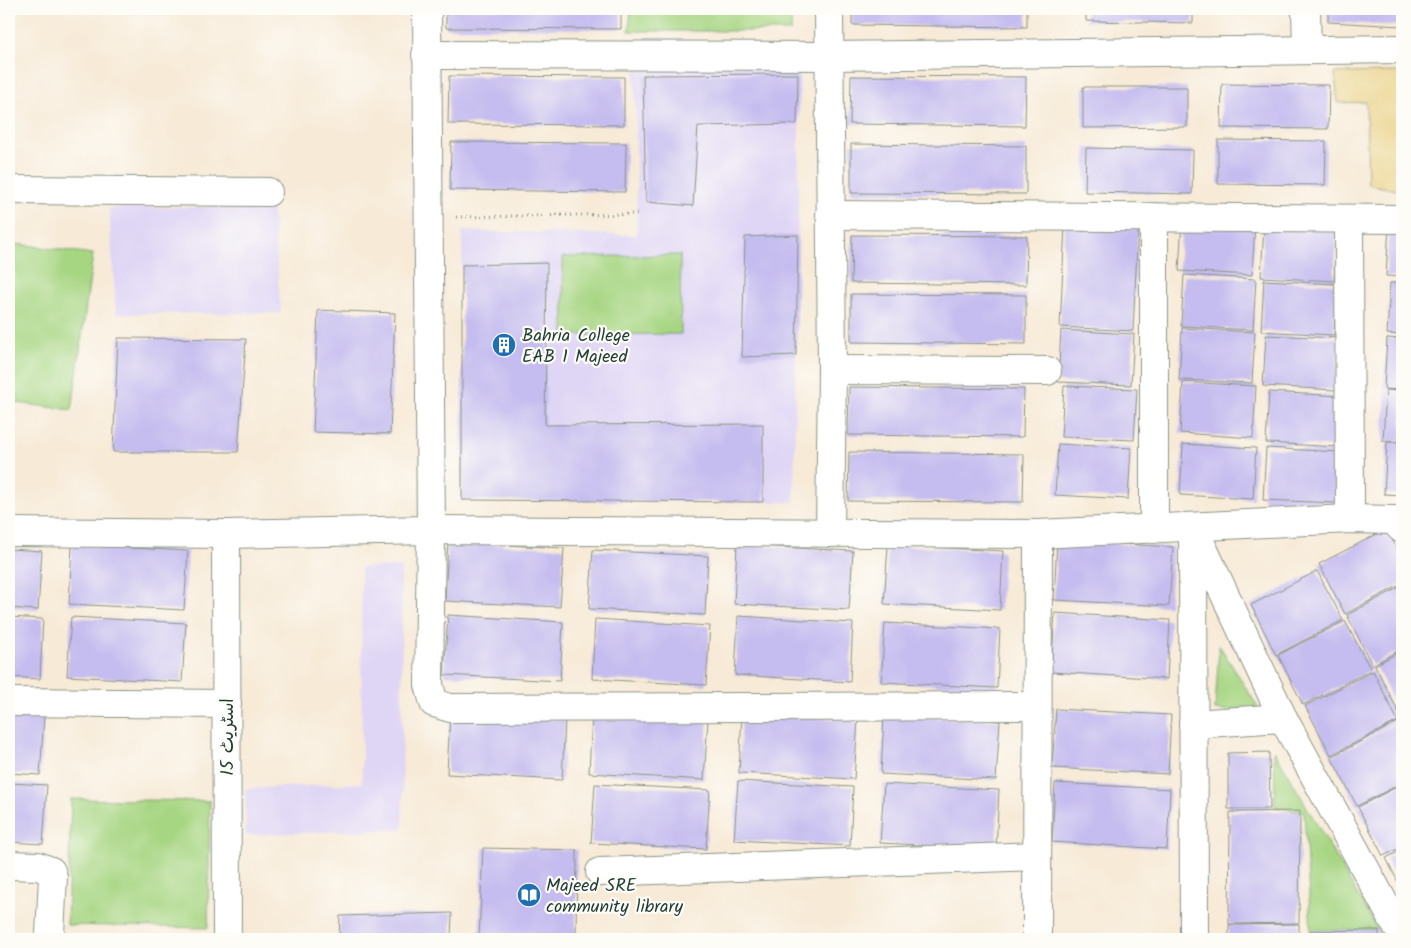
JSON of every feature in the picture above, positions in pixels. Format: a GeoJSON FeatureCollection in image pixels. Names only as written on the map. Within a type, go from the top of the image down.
{"type":"FeatureCollection","features":[{"type":"Feature","properties":{"kind":"street"},"geometry":{"type":"LineString","coordinates":[[426,9],[431,530],[429,685],[434,703],[450,708],[1038,706]]}},
{"type":"Feature","properties":{"kind":"street"},"geometry":{"type":"LineString","coordinates":[[829,9],[832,370],[830,533]]}},
{"type":"Feature","properties":{"kind":"street"},"geometry":{"type":"LineString","coordinates":[[1306,9],[1307,50]]}},
{"type":"Feature","properties":{"kind":"street"},"geometry":{"type":"LineString","coordinates":[[426,55],[829,56],[1402,49]]}},
{"type":"Feature","properties":{"kind":"street"},"geometry":{"type":"LineString","coordinates":[[9,190],[268,192]]}},
{"type":"Feature","properties":{"kind":"street"},"geometry":{"type":"LineString","coordinates":[[830,215],[1402,219]]}},
{"type":"Feature","properties":{"kind":"street"},"geometry":{"type":"LineString","coordinates":[[1154,217],[1154,529]]}},
{"type":"Feature","properties":{"kind":"street"},"geometry":{"type":"LineString","coordinates":[[1350,219],[1350,519]]}},
{"type":"Feature","properties":{"kind":"street"},"geometry":{"type":"LineString","coordinates":[[832,370],[1047,371]]}},
{"type":"Feature","properties":{"kind":"street"},"geometry":{"type":"LineString","coordinates":[[9,532],[226,534],[431,530],[1038,534],[1350,519],[1393,520],[1402,529]]}},
{"type":"Feature","properties":{"kind":"street"},"geometry":{"type":"LineString","coordinates":[[1193,527],[1283,718],[1402,936]]}},
{"type":"Feature","properties":{"kind":"street"},"geometry":{"type":"LineString","coordinates":[[1193,527],[1194,939]]}},
{"type":"Feature","properties":{"kind":"street","name":"اسٹریٹ 15"},"geometry":{"type":"LineString","coordinates":[[226,534],[227,939]]}},
{"type":"Feature","properties":{"kind":"street"},"geometry":{"type":"LineString","coordinates":[[1037,939],[1038,534]]}},
{"type":"Feature","properties":{"kind":"street"},"geometry":{"type":"LineString","coordinates":[[9,702],[227,704]]}},
{"type":"Feature","properties":{"kind":"street"},"geometry":{"type":"LineString","coordinates":[[1193,724],[1283,718]]}},
{"type":"Feature","properties":{"kind":"street"},"geometry":{"type":"LineString","coordinates":[[600,872],[1037,856]]}},
{"type":"Feature","properties":{"kind":"street"},"geometry":{"type":"LineString","coordinates":[[9,865],[38,866],[51,871],[53,877],[50,934],[52,939]]}},
{"type":"Feature","properties":{"kind":"path"},"geometry":{"type":"LineString","coordinates":[[428,217],[637,214]]}},
{"type":"Feature","properties":{"kind":"shaded area"},"geometry":{"type":"Polygon","coordinates":[[[800,64],[794,502],[462,500],[462,231],[637,235],[635,69],[800,64]]]}},
{"type":"Feature","properties":{"kind":"shaded area"},"geometry":{"type":"Polygon","coordinates":[[[272,206],[281,313],[116,314],[109,208],[272,206]]]}},
{"type":"Feature","properties":{"kind":"shaded area"},"geometry":{"type":"Polygon","coordinates":[[[361,567],[401,567],[403,829],[246,835],[245,789],[362,783],[361,567]]]}},
{"type":"Feature","properties":{"kind":"green space"},"geometry":{"type":"Polygon","coordinates":[[[631,9],[792,9],[791,31],[629,31],[631,9]]]}},
{"type":"Feature","properties":{"kind":"green space"},"geometry":{"type":"Polygon","coordinates":[[[9,243],[93,254],[72,410],[9,402],[9,243]]]}},
{"type":"Feature","properties":{"kind":"green space"},"geometry":{"type":"Polygon","coordinates":[[[680,255],[681,334],[564,335],[563,257],[680,255]]]}},
{"type":"Feature","properties":{"kind":"green space"},"geometry":{"type":"Polygon","coordinates":[[[1219,645],[1261,712],[1215,710],[1219,645]]]}},
{"type":"Feature","properties":{"kind":"green space"},"geometry":{"type":"Polygon","coordinates":[[[1274,750],[1378,930],[1311,930],[1304,812],[1275,807],[1274,750]]]}},
{"type":"Feature","properties":{"kind":"green space"},"geometry":{"type":"Polygon","coordinates":[[[71,799],[210,801],[208,928],[67,925],[71,799]]]}},
{"type":"Feature","properties":{"kind":"sand"},"geometry":{"type":"Polygon","coordinates":[[[1402,72],[1402,191],[1368,184],[1366,102],[1338,103],[1335,73],[1402,72]]]}},
{"type":"Feature","properties":{"kind":"building"},"geometry":{"type":"Polygon","coordinates":[[[446,9],[621,9],[621,29],[446,28],[446,9]]]}},
{"type":"Feature","properties":{"kind":"building"},"geometry":{"type":"Polygon","coordinates":[[[852,9],[1027,9],[1027,27],[852,25],[852,9]]]}},
{"type":"Feature","properties":{"kind":"building"},"geometry":{"type":"Polygon","coordinates":[[[1086,9],[1193,9],[1193,23],[1086,21],[1086,9]]]}},
{"type":"Feature","properties":{"kind":"building"},"geometry":{"type":"Polygon","coordinates":[[[1328,9],[1402,9],[1402,26],[1328,22],[1328,9]]]}},
{"type":"Feature","properties":{"kind":"building"},"geometry":{"type":"Polygon","coordinates":[[[798,74],[797,124],[698,126],[693,206],[646,202],[643,75],[798,74]]]}},
{"type":"Feature","properties":{"kind":"building"},"geometry":{"type":"Polygon","coordinates":[[[449,76],[624,77],[624,125],[448,124],[449,76]]]}},
{"type":"Feature","properties":{"kind":"building"},"geometry":{"type":"Polygon","coordinates":[[[851,76],[1026,77],[1025,126],[850,124],[851,76]]]}},
{"type":"Feature","properties":{"kind":"building"},"geometry":{"type":"Polygon","coordinates":[[[1222,84],[1329,85],[1328,129],[1221,128],[1222,84]]]}},
{"type":"Feature","properties":{"kind":"building"},"geometry":{"type":"Polygon","coordinates":[[[1083,87],[1187,87],[1187,127],[1083,128],[1083,87]]]}},
{"type":"Feature","properties":{"kind":"building"},"geometry":{"type":"Polygon","coordinates":[[[1218,140],[1326,141],[1325,185],[1218,184],[1218,140]]]}},
{"type":"Feature","properties":{"kind":"building"},"geometry":{"type":"Polygon","coordinates":[[[451,142],[626,143],[625,192],[450,190],[451,142]]]}},
{"type":"Feature","properties":{"kind":"building"},"geometry":{"type":"Polygon","coordinates":[[[851,144],[1026,146],[1026,194],[851,193],[851,144]]]}},
{"type":"Feature","properties":{"kind":"building"},"geometry":{"type":"Polygon","coordinates":[[[1086,148],[1193,150],[1192,194],[1085,192],[1086,148]]]}},
{"type":"Feature","properties":{"kind":"building"},"geometry":{"type":"Polygon","coordinates":[[[1182,220],[1255,224],[1252,275],[1179,271],[1182,220]]]}},
{"type":"Feature","properties":{"kind":"building"},"geometry":{"type":"Polygon","coordinates":[[[1065,225],[1138,229],[1133,331],[1060,327],[1065,225]]]}},
{"type":"Feature","properties":{"kind":"building"},"geometry":{"type":"Polygon","coordinates":[[[1389,225],[1402,226],[1402,277],[1386,276],[1389,225]]]}},
{"type":"Feature","properties":{"kind":"building"},"geometry":{"type":"Polygon","coordinates":[[[1264,226],[1337,229],[1334,281],[1261,277],[1264,226]]]}},
{"type":"Feature","properties":{"kind":"building"},"geometry":{"type":"Polygon","coordinates":[[[798,235],[796,355],[742,357],[745,237],[798,235]]]}},
{"type":"Feature","properties":{"kind":"building"},"geometry":{"type":"Polygon","coordinates":[[[852,235],[1027,236],[1026,285],[851,283],[852,235]]]}},
{"type":"Feature","properties":{"kind":"building","name":"Bahria College EAB 1 Majeed"},"geometry":{"type":"Polygon","coordinates":[[[547,263],[545,425],[763,424],[763,502],[462,500],[462,265],[547,263]]]}},
{"type":"Feature","properties":{"kind":"building"},"geometry":{"type":"Polygon","coordinates":[[[1184,275],[1256,279],[1253,330],[1181,326],[1184,275]]]}},
{"type":"Feature","properties":{"kind":"building"},"geometry":{"type":"Polygon","coordinates":[[[1264,280],[1337,284],[1334,335],[1261,331],[1264,280]]]}},
{"type":"Feature","properties":{"kind":"building"},"geometry":{"type":"Polygon","coordinates":[[[1390,283],[1402,283],[1402,335],[1387,334],[1390,283]]]}},
{"type":"Feature","properties":{"kind":"building"},"geometry":{"type":"Polygon","coordinates":[[[851,294],[1026,295],[1026,344],[851,342],[851,294]]]}},
{"type":"Feature","properties":{"kind":"building"},"geometry":{"type":"Polygon","coordinates":[[[318,310],[395,313],[390,434],[313,432],[318,310]]]}},
{"type":"Feature","properties":{"kind":"building"},"geometry":{"type":"Polygon","coordinates":[[[1182,328],[1255,332],[1252,383],[1179,380],[1182,328]]]}},
{"type":"Feature","properties":{"kind":"building"},"geometry":{"type":"Polygon","coordinates":[[[1061,330],[1134,334],[1131,385],[1058,382],[1061,330]]]}},
{"type":"Feature","properties":{"kind":"building"},"geometry":{"type":"Polygon","coordinates":[[[1266,335],[1339,338],[1336,390],[1263,386],[1266,335]]]}},
{"type":"Feature","properties":{"kind":"building"},"geometry":{"type":"Polygon","coordinates":[[[118,338],[246,339],[238,452],[113,452],[118,338]]]}},
{"type":"Feature","properties":{"kind":"building"},"geometry":{"type":"Polygon","coordinates":[[[1387,338],[1402,339],[1402,390],[1384,389],[1387,338]]]}},
{"type":"Feature","properties":{"kind":"building"},"geometry":{"type":"Polygon","coordinates":[[[1183,382],[1256,386],[1253,438],[1180,433],[1183,382]]]}},
{"type":"Feature","properties":{"kind":"building"},"geometry":{"type":"Polygon","coordinates":[[[1064,386],[1137,389],[1134,440],[1061,437],[1064,386]]]}},
{"type":"Feature","properties":{"kind":"building"},"geometry":{"type":"Polygon","coordinates":[[[849,387],[1024,389],[1023,437],[848,435],[849,387]]]}},
{"type":"Feature","properties":{"kind":"building"},"geometry":{"type":"Polygon","coordinates":[[[1386,390],[1402,391],[1402,442],[1383,441],[1386,390]]]}},
{"type":"Feature","properties":{"kind":"building"},"geometry":{"type":"Polygon","coordinates":[[[1269,392],[1341,396],[1338,447],[1266,443],[1269,392]]]}},
{"type":"Feature","properties":{"kind":"building"},"geometry":{"type":"Polygon","coordinates":[[[1387,442],[1402,443],[1402,495],[1384,494],[1387,442]]]}},
{"type":"Feature","properties":{"kind":"building"},"geometry":{"type":"Polygon","coordinates":[[[1058,444],[1131,448],[1128,499],[1055,495],[1058,444]]]}},
{"type":"Feature","properties":{"kind":"building"},"geometry":{"type":"Polygon","coordinates":[[[1183,444],[1256,448],[1253,499],[1180,495],[1183,444]]]}},
{"type":"Feature","properties":{"kind":"building"},"geometry":{"type":"Polygon","coordinates":[[[1266,448],[1339,452],[1336,503],[1263,500],[1266,448]]]}},
{"type":"Feature","properties":{"kind":"building"},"geometry":{"type":"Polygon","coordinates":[[[849,452],[1024,454],[1023,502],[848,501],[849,452]]]}},
{"type":"Feature","properties":{"kind":"building"},"geometry":{"type":"Polygon","coordinates":[[[1387,529],[1402,560],[1402,584],[1345,614],[1319,564],[1387,529]]]}},
{"type":"Feature","properties":{"kind":"building"},"geometry":{"type":"Polygon","coordinates":[[[1057,540],[1173,547],[1169,606],[1054,600],[1057,540]]]}},
{"type":"Feature","properties":{"kind":"building"},"geometry":{"type":"Polygon","coordinates":[[[448,542],[564,548],[560,607],[445,601],[448,542]]]}},
{"type":"Feature","properties":{"kind":"building"},"geometry":{"type":"Polygon","coordinates":[[[72,545],[188,551],[184,610],[69,604],[72,545]]]}},
{"type":"Feature","properties":{"kind":"building"},"geometry":{"type":"Polygon","coordinates":[[[737,545],[853,551],[849,610],[734,604],[737,545]]]}},
{"type":"Feature","properties":{"kind":"building"},"geometry":{"type":"Polygon","coordinates":[[[888,545],[1003,551],[1000,610],[884,604],[888,545]]]}},
{"type":"Feature","properties":{"kind":"building"},"geometry":{"type":"Polygon","coordinates":[[[9,549],[42,551],[38,610],[9,608],[9,549]]]}},
{"type":"Feature","properties":{"kind":"building"},"geometry":{"type":"Polygon","coordinates":[[[593,550],[708,556],[705,615],[589,609],[593,550]]]}},
{"type":"Feature","properties":{"kind":"building"},"geometry":{"type":"Polygon","coordinates":[[[1317,571],[1343,620],[1276,655],[1251,605],[1317,571]]]}},
{"type":"Feature","properties":{"kind":"building"},"geometry":{"type":"Polygon","coordinates":[[[1402,586],[1402,649],[1372,665],[1347,615],[1402,586]]]}},
{"type":"Feature","properties":{"kind":"building"},"geometry":{"type":"Polygon","coordinates":[[[1055,613],[1170,620],[1167,679],[1051,672],[1055,613]]]}},
{"type":"Feature","properties":{"kind":"building"},"geometry":{"type":"Polygon","coordinates":[[[448,615],[563,622],[560,681],[444,675],[448,615]]]}},
{"type":"Feature","properties":{"kind":"building"},"geometry":{"type":"Polygon","coordinates":[[[738,616],[853,623],[850,682],[735,675],[738,616]]]}},
{"type":"Feature","properties":{"kind":"building"},"geometry":{"type":"Polygon","coordinates":[[[9,617],[43,619],[40,679],[9,677],[9,617]]]}},
{"type":"Feature","properties":{"kind":"building"},"geometry":{"type":"Polygon","coordinates":[[[71,617],[186,623],[182,682],[67,676],[71,617]]]}},
{"type":"Feature","properties":{"kind":"building"},"geometry":{"type":"Polygon","coordinates":[[[595,619],[710,626],[706,685],[592,679],[595,619]]]}},
{"type":"Feature","properties":{"kind":"building"},"geometry":{"type":"Polygon","coordinates":[[[1345,621],[1371,670],[1303,705],[1278,655],[1345,621]]]}},
{"type":"Feature","properties":{"kind":"building"},"geometry":{"type":"Polygon","coordinates":[[[885,623],[1000,629],[997,688],[881,682],[885,623]]]}},
{"type":"Feature","properties":{"kind":"building"},"geometry":{"type":"Polygon","coordinates":[[[1402,651],[1402,714],[1400,715],[1375,665],[1402,651]]]}},
{"type":"Feature","properties":{"kind":"building"},"geometry":{"type":"Polygon","coordinates":[[[1373,671],[1398,721],[1331,755],[1305,706],[1373,671]]]}},
{"type":"Feature","properties":{"kind":"building"},"geometry":{"type":"Polygon","coordinates":[[[1056,709],[1171,715],[1168,774],[1052,768],[1056,709]]]}},
{"type":"Feature","properties":{"kind":"building"},"geometry":{"type":"Polygon","coordinates":[[[9,714],[44,716],[40,775],[9,773],[9,714]]]}},
{"type":"Feature","properties":{"kind":"building"},"geometry":{"type":"Polygon","coordinates":[[[592,714],[708,720],[704,780],[589,773],[592,714]]]}},
{"type":"Feature","properties":{"kind":"building"},"geometry":{"type":"Polygon","coordinates":[[[742,714],[858,720],[854,779],[739,773],[742,714]]]}},
{"type":"Feature","properties":{"kind":"building"},"geometry":{"type":"Polygon","coordinates":[[[450,715],[565,720],[562,780],[447,774],[450,715]]]}},
{"type":"Feature","properties":{"kind":"building"},"geometry":{"type":"Polygon","coordinates":[[[884,715],[1000,721],[996,780],[881,774],[884,715]]]}},
{"type":"Feature","properties":{"kind":"building"},"geometry":{"type":"Polygon","coordinates":[[[1398,722],[1402,730],[1402,783],[1357,806],[1331,757],[1398,722]]]}},
{"type":"Feature","properties":{"kind":"building"},"geometry":{"type":"Polygon","coordinates":[[[1269,752],[1270,809],[1228,809],[1228,753],[1269,752]]]}},
{"type":"Feature","properties":{"kind":"building"},"geometry":{"type":"Polygon","coordinates":[[[738,781],[853,787],[850,846],[734,840],[738,781]]]}},
{"type":"Feature","properties":{"kind":"building"},"geometry":{"type":"Polygon","coordinates":[[[9,783],[47,785],[43,844],[9,842],[9,783]]]}},
{"type":"Feature","properties":{"kind":"building"},"geometry":{"type":"Polygon","coordinates":[[[1055,783],[1170,789],[1167,849],[1052,842],[1055,783]]]}},
{"type":"Feature","properties":{"kind":"building"},"geometry":{"type":"Polygon","coordinates":[[[595,784],[710,790],[706,849],[591,843],[595,784]]]}},
{"type":"Feature","properties":{"kind":"building"},"geometry":{"type":"Polygon","coordinates":[[[884,784],[999,790],[996,849],[880,843],[884,784]]]}},
{"type":"Feature","properties":{"kind":"building"},"geometry":{"type":"Polygon","coordinates":[[[1402,784],[1402,847],[1383,856],[1358,807],[1402,784]]]}},
{"type":"Feature","properties":{"kind":"building"},"geometry":{"type":"Polygon","coordinates":[[[1300,811],[1299,923],[1229,924],[1230,812],[1300,811]]]}},
{"type":"Feature","properties":{"kind":"building","name":"Majeed SRE community library"},"geometry":{"type":"Polygon","coordinates":[[[483,848],[577,850],[576,939],[479,939],[483,848]]]}},
{"type":"Feature","properties":{"kind":"building"},"geometry":{"type":"Polygon","coordinates":[[[1402,850],[1402,890],[1386,858],[1402,850]]]}},
{"type":"Feature","properties":{"kind":"building"},"geometry":{"type":"Polygon","coordinates":[[[452,913],[451,939],[339,939],[340,916],[452,913]]]}},
{"type":"Feature","properties":{"kind":"building"},"geometry":{"type":"Polygon","coordinates":[[[1299,924],[1299,939],[1229,939],[1229,925],[1299,924]]]}},
{"type":"Feature","properties":{"kind":"building"},"geometry":{"type":"Polygon","coordinates":[[[1379,930],[1379,939],[1309,939],[1309,931],[1379,930]]]}},
{"type":"Feature","properties":{"kind":"place","name":"Bahria College EAB 1 Majeed"},"geometry":{"type":"Point","coordinates":[504,345]}},
{"type":"Feature","properties":{"kind":"place","name":"Majeed SRE community library"},"geometry":{"type":"Point","coordinates":[529,895]}}]}
